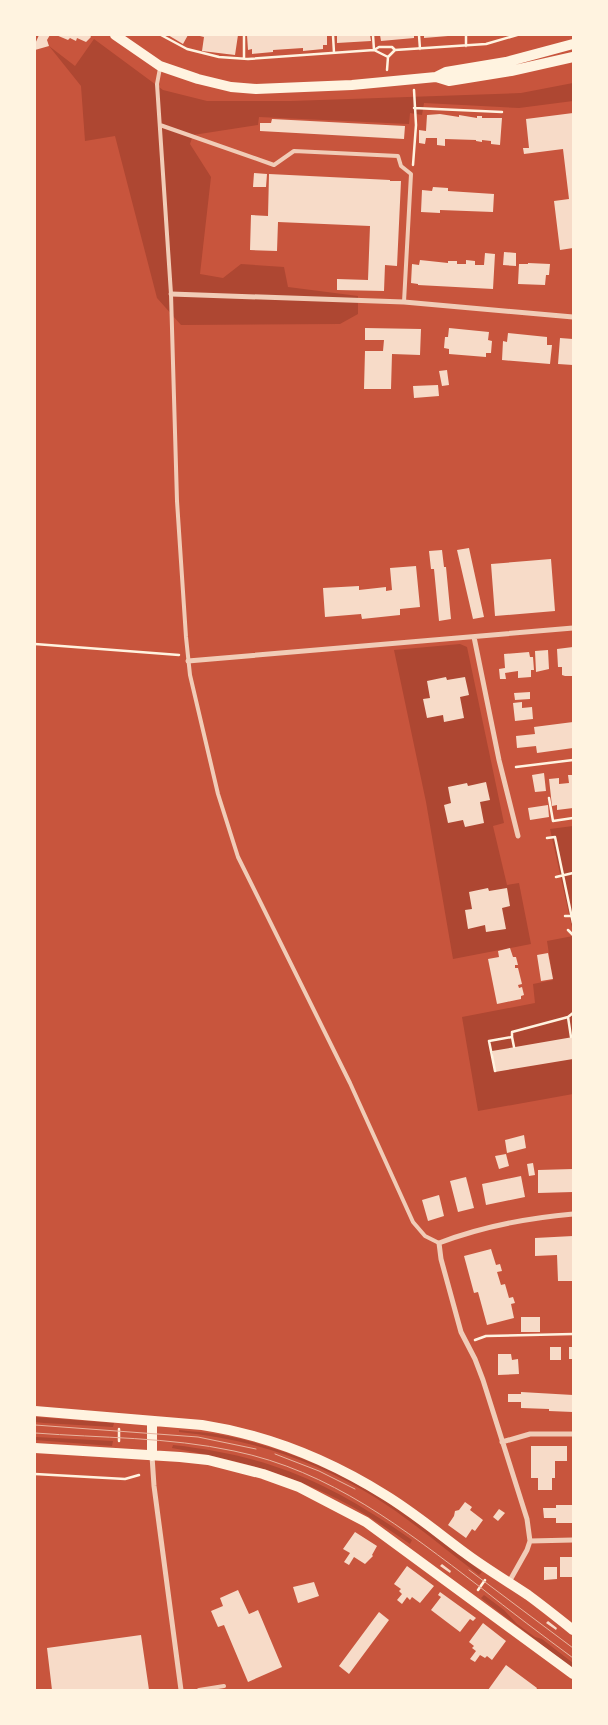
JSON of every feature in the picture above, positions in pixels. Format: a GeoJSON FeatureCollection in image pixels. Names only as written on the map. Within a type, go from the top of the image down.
{"type":"FeatureCollection","features":[{"type":"Feature","properties":{"kind":"main road"},"geometry":{"type":"LineString","coordinates":[[114,35],[160,66],[198,80],[231,87],[256,89],[352,85],[436,77],[446,72],[506,62],[573,44]]}},
{"type":"Feature","properties":{"kind":"main road"},"geometry":{"type":"LineString","coordinates":[[124,35],[141,54]]}},
{"type":"Feature","properties":{"kind":"main road"},"geometry":{"type":"LineString","coordinates":[[436,77],[449,81],[512,71],[573,57]]}},
{"type":"Feature","properties":{"kind":"main road"},"geometry":{"type":"LineString","coordinates":[[35,1411],[226,1429],[258,1436],[323,1461],[385,1494],[573,1630]]}},
{"type":"Feature","properties":{"kind":"main road"},"geometry":{"type":"LineString","coordinates":[[152,1421],[152,1456]]}},
{"type":"Feature","properties":{"kind":"main road"},"geometry":{"type":"LineString","coordinates":[[35,1448],[208,1460],[263,1474],[299,1487],[366,1522],[573,1674]]}},
{"type":"Feature","properties":{"kind":"street"},"geometry":{"type":"LineString","coordinates":[[171,294],[404,302],[573,318]]}},
{"type":"Feature","properties":{"kind":"street"},"geometry":{"type":"LineString","coordinates":[[188,661],[573,628]]}},
{"type":"Feature","properties":{"kind":"street"},"geometry":{"type":"LineString","coordinates":[[474,637],[518,836]]}},
{"type":"Feature","properties":{"kind":"street"},"geometry":{"type":"LineString","coordinates":[[509,1583],[530,1541],[527,1519],[483,1380],[461,1332],[439,1243],[508,1224],[573,1214]]}},
{"type":"Feature","properties":{"kind":"street"},"geometry":{"type":"LineString","coordinates":[[502,1442],[530,1434],[573,1434]]}},
{"type":"Feature","properties":{"kind":"street"},"geometry":{"type":"LineString","coordinates":[[152,1456],[154,1486],[181,1690]]}},
{"type":"Feature","properties":{"kind":"street"},"geometry":{"type":"LineString","coordinates":[[530,1541],[573,1540]]}},
{"type":"Feature","properties":{"kind":"lane"},"geometry":{"type":"LineString","coordinates":[[160,66],[157,84],[171,294],[177,501],[188,661],[218,794],[238,857],[350,1083],[413,1222],[425,1236],[439,1243]]}},
{"type":"Feature","properties":{"kind":"lane"},"geometry":{"type":"LineString","coordinates":[[160,125],[274,165],[294,151],[398,156],[401,166],[411,174],[404,302]]}},
{"type":"Feature","properties":{"kind":"lane"},"geometry":{"type":"LineString","coordinates":[[199,1690],[224,1686]]}},
{"type":"Feature","properties":{"kind":"path"},"geometry":{"type":"LineString","coordinates":[[161,35],[187,49],[219,57],[244,58],[374,50],[379,47],[392,47],[395,50],[466,46],[486,44],[518,35]]}},
{"type":"Feature","properties":{"kind":"path"},"geometry":{"type":"LineString","coordinates":[[244,35],[244,58]]}},
{"type":"Feature","properties":{"kind":"path"},"geometry":{"type":"LineString","coordinates":[[332,35],[334,53]]}},
{"type":"Feature","properties":{"kind":"path"},"geometry":{"type":"LineString","coordinates":[[373,35],[374,50]]}},
{"type":"Feature","properties":{"kind":"path"},"geometry":{"type":"LineString","coordinates":[[419,35],[420,49]]}},
{"type":"Feature","properties":{"kind":"path"},"geometry":{"type":"LineString","coordinates":[[466,35],[466,46]]}},
{"type":"Feature","properties":{"kind":"path"},"geometry":{"type":"LineString","coordinates":[[374,50],[388,57]]}},
{"type":"Feature","properties":{"kind":"path"},"geometry":{"type":"LineString","coordinates":[[387,82],[388,57],[395,50]]}},
{"type":"Feature","properties":{"kind":"path"},"geometry":{"type":"LineString","coordinates":[[411,174],[414,163],[416,125],[414,94]]}},
{"type":"Feature","properties":{"kind":"path"},"geometry":{"type":"LineString","coordinates":[[414,108],[502,112]]}},
{"type":"Feature","properties":{"kind":"path"},"geometry":{"type":"LineString","coordinates":[[35,644],[179,655],[188,661]]}},
{"type":"Feature","properties":{"kind":"path"},"geometry":{"type":"LineString","coordinates":[[516,767],[573,760]]}},
{"type":"Feature","properties":{"kind":"path"},"geometry":{"type":"LineString","coordinates":[[549,798],[553,820],[573,818]]}},
{"type":"Feature","properties":{"kind":"path"},"geometry":{"type":"LineString","coordinates":[[547,838],[555,837],[573,923]]}},
{"type":"Feature","properties":{"kind":"path"},"geometry":{"type":"LineString","coordinates":[[556,877],[573,873]]}},
{"type":"Feature","properties":{"kind":"path"},"geometry":{"type":"LineString","coordinates":[[565,916],[572,915]]}},
{"type":"Feature","properties":{"kind":"path"},"geometry":{"type":"LineString","coordinates":[[568,930],[573,935]]}},
{"type":"Feature","properties":{"kind":"path"},"geometry":{"type":"LineString","coordinates":[[514,1047],[512,1032],[568,1017],[573,1013]]}},
{"type":"Feature","properties":{"kind":"path"},"geometry":{"type":"LineString","coordinates":[[568,1017],[571,1037]]}},
{"type":"Feature","properties":{"kind":"path"},"geometry":{"type":"LineString","coordinates":[[495,1071],[489,1041],[512,1037]]}},
{"type":"Feature","properties":{"kind":"path"},"geometry":{"type":"LineString","coordinates":[[467,1346],[478,1338],[486,1336],[573,1334]]}},
{"type":"Feature","properties":{"kind":"path"},"geometry":{"type":"LineString","coordinates":[[118,1453],[120,1418]]}},
{"type":"Feature","properties":{"kind":"path"},"geometry":{"type":"LineString","coordinates":[[35,1474],[124,1479],[139,1475]]}},
{"type":"Feature","properties":{"kind":"path"},"geometry":{"type":"LineString","coordinates":[[470,1598],[491,1571]]}},
{"type":"Feature","properties":{"kind":"shaded area"},"geometry":{"type":"Polygon","coordinates":[[[94,39],[163,90],[207,101],[291,101],[521,93],[573,83],[573,101],[519,108],[424,103],[422,115],[410,113],[409,124],[259,117],[258,125],[193,135],[190,144],[211,177],[200,274],[223,278],[241,264],[284,267],[288,287],[358,296],[358,314],[340,324],[181,325],[157,298],[115,136],[85,141],[81,86],[49,46],[75,66],[94,39]]]}},
{"type":"Feature","properties":{"kind":"shaded area"},"geometry":{"type":"Polygon","coordinates":[[[460,644],[467,647],[504,823],[493,826],[507,885],[519,883],[531,944],[453,959],[426,802],[394,650],[460,644]]]}},
{"type":"Feature","properties":{"kind":"shaded area"},"geometry":{"type":"Polygon","coordinates":[[[573,826],[573,932],[550,829],[573,826]]]}},
{"type":"Feature","properties":{"kind":"shaded area"},"geometry":{"type":"Polygon","coordinates":[[[573,936],[573,1094],[478,1111],[462,1017],[535,1003],[533,984],[553,980],[547,941],[573,936]]]}},
{"type":"Feature","properties":{"kind":"shaded area"},"geometry":{"type":"Polygon","coordinates":[[[35,1417],[114,1423],[113,1427],[44,1423],[35,1422],[35,1417]]]}},
{"type":"Feature","properties":{"kind":"shaded area"},"geometry":{"type":"Polygon","coordinates":[[[179,1430],[232,1437],[269,1447],[323,1467],[388,1503],[482,1572],[479,1575],[376,1498],[330,1473],[281,1453],[231,1440],[179,1432],[179,1430]]]}},
{"type":"Feature","properties":{"kind":"shaded area"},"geometry":{"type":"Polygon","coordinates":[[[35,1437],[113,1441],[112,1446],[35,1440],[35,1437]]]}},
{"type":"Feature","properties":{"kind":"shaded area"},"geometry":{"type":"Polygon","coordinates":[[[173,1445],[241,1456],[299,1475],[354,1503],[412,1540],[410,1544],[351,1506],[308,1485],[242,1463],[172,1448],[173,1445]]]}},
{"type":"Feature","properties":{"kind":"shaded area"},"geometry":{"type":"Polygon","coordinates":[[[484,1595],[504,1610],[517,1624],[535,1637],[542,1639],[573,1663],[573,1669],[481,1598],[484,1595]]]}},
{"type":"Feature","properties":{"kind":"building"},"geometry":{"type":"Polygon","coordinates":[[[39,35],[50,35],[47,40],[49,46],[35,50],[35,44],[39,35]]]}},
{"type":"Feature","properties":{"kind":"building"},"geometry":{"type":"Polygon","coordinates":[[[56,35],[90,35],[91,37],[86,42],[77,38],[76,41],[70,38],[68,40],[56,35]]]}},
{"type":"Feature","properties":{"kind":"building"},"geometry":{"type":"Polygon","coordinates":[[[168,35],[188,35],[183,44],[168,35]]]}},
{"type":"Feature","properties":{"kind":"building"},"geometry":{"type":"Polygon","coordinates":[[[196,35],[238,35],[235,55],[202,51],[204,37],[196,35]]]}},
{"type":"Feature","properties":{"kind":"building"},"geometry":{"type":"Polygon","coordinates":[[[247,35],[327,35],[327,45],[323,45],[323,49],[303,51],[303,48],[273,50],[273,52],[252,54],[252,49],[248,50],[247,35]]]}},
{"type":"Feature","properties":{"kind":"building"},"geometry":{"type":"Polygon","coordinates":[[[337,35],[370,35],[371,41],[337,43],[337,35]]]}},
{"type":"Feature","properties":{"kind":"building"},"geometry":{"type":"Polygon","coordinates":[[[380,35],[414,35],[414,38],[381,41],[380,35]]]}},
{"type":"Feature","properties":{"kind":"building"},"geometry":{"type":"Polygon","coordinates":[[[424,35],[448,35],[448,36],[424,38],[424,35]]]}},
{"type":"Feature","properties":{"kind":"building"},"geometry":{"type":"Polygon","coordinates":[[[573,113],[573,248],[560,250],[554,201],[569,199],[563,149],[524,154],[523,148],[529,148],[526,119],[573,113]]]}},
{"type":"Feature","properties":{"kind":"building"},"geometry":{"type":"Polygon","coordinates":[[[440,114],[459,117],[459,115],[477,118],[477,116],[482,116],[482,118],[502,118],[500,145],[482,140],[482,142],[476,140],[445,139],[445,146],[437,145],[437,138],[426,138],[425,144],[419,143],[419,130],[426,131],[427,115],[440,114]]]}},
{"type":"Feature","properties":{"kind":"building"},"geometry":{"type":"Polygon","coordinates":[[[272,119],[405,126],[404,139],[260,131],[260,123],[271,123],[272,119]]]}},
{"type":"Feature","properties":{"kind":"building"},"geometry":{"type":"Polygon","coordinates":[[[254,173],[267,174],[266,187],[253,187],[254,173]]]}},
{"type":"Feature","properties":{"kind":"building"},"geometry":{"type":"Polygon","coordinates":[[[269,174],[401,181],[397,266],[385,265],[384,291],[337,290],[337,279],[368,280],[370,226],[278,222],[277,251],[250,250],[251,215],[268,216],[269,174]]]}},
{"type":"Feature","properties":{"kind":"building"},"geometry":{"type":"Polygon","coordinates":[[[433,187],[448,188],[448,191],[494,194],[493,212],[440,210],[440,213],[421,212],[422,190],[432,191],[433,187]]]}},
{"type":"Feature","properties":{"kind":"building"},"geometry":{"type":"Polygon","coordinates":[[[504,252],[516,253],[516,266],[503,265],[504,252]]]}},
{"type":"Feature","properties":{"kind":"building"},"geometry":{"type":"Polygon","coordinates":[[[485,253],[495,254],[493,289],[411,283],[412,264],[419,265],[420,260],[448,263],[448,261],[457,261],[457,264],[466,264],[466,260],[475,261],[475,265],[484,265],[485,253]]]}},
{"type":"Feature","properties":{"kind":"building"},"geometry":{"type":"Polygon","coordinates":[[[519,264],[550,264],[549,275],[546,275],[545,285],[518,284],[519,264]]]}},
{"type":"Feature","properties":{"kind":"building"},"geometry":{"type":"Polygon","coordinates":[[[365,328],[421,329],[420,355],[392,354],[391,389],[364,389],[365,351],[383,351],[384,340],[365,340],[365,328]]]}},
{"type":"Feature","properties":{"kind":"building"},"geometry":{"type":"Polygon","coordinates":[[[449,328],[489,332],[488,340],[492,341],[491,353],[486,353],[486,357],[449,354],[449,349],[444,348],[445,337],[448,337],[449,328]]]}},
{"type":"Feature","properties":{"kind":"building"},"geometry":{"type":"Polygon","coordinates":[[[508,333],[547,337],[547,345],[552,345],[550,364],[502,360],[503,341],[507,342],[508,333]]]}},
{"type":"Feature","properties":{"kind":"building"},"geometry":{"type":"Polygon","coordinates":[[[560,338],[573,339],[573,365],[558,364],[560,338]]]}},
{"type":"Feature","properties":{"kind":"building"},"geometry":{"type":"Polygon","coordinates":[[[447,370],[449,385],[442,386],[439,371],[447,370]]]}},
{"type":"Feature","properties":{"kind":"building"},"geometry":{"type":"Polygon","coordinates":[[[438,385],[439,396],[414,398],[413,386],[438,385]]]}},
{"type":"Feature","properties":{"kind":"building"},"geometry":{"type":"Polygon","coordinates":[[[469,548],[484,617],[473,619],[457,550],[469,548]]]}},
{"type":"Feature","properties":{"kind":"building"},"geometry":{"type":"Polygon","coordinates":[[[442,550],[444,567],[446,567],[451,619],[439,621],[434,569],[431,569],[429,551],[442,550]]]}},
{"type":"Feature","properties":{"kind":"building"},"geometry":{"type":"Polygon","coordinates":[[[551,559],[555,611],[495,616],[491,564],[551,559]]]}},
{"type":"Feature","properties":{"kind":"building"},"geometry":{"type":"Polygon","coordinates":[[[416,566],[420,607],[400,609],[400,615],[362,619],[361,614],[325,617],[323,588],[359,586],[359,590],[386,587],[386,591],[392,590],[390,568],[416,566]]]}},
{"type":"Feature","properties":{"kind":"building"},"geometry":{"type":"Polygon","coordinates":[[[573,647],[573,676],[562,675],[562,667],[558,667],[557,649],[573,647]]]}},
{"type":"Feature","properties":{"kind":"building"},"geometry":{"type":"Polygon","coordinates":[[[548,650],[549,669],[536,672],[535,651],[548,650]]]}},
{"type":"Feature","properties":{"kind":"building"},"geometry":{"type":"Polygon","coordinates":[[[529,652],[530,657],[533,657],[534,670],[531,670],[531,677],[518,678],[518,671],[505,673],[506,679],[500,679],[499,669],[505,668],[504,654],[529,652]]]}},
{"type":"Feature","properties":{"kind":"building"},"geometry":{"type":"Polygon","coordinates":[[[446,677],[447,680],[465,677],[469,695],[460,697],[464,718],[444,722],[443,715],[427,718],[423,699],[430,698],[427,681],[446,677]]]}},
{"type":"Feature","properties":{"kind":"building"},"geometry":{"type":"Polygon","coordinates":[[[530,692],[530,699],[515,700],[514,693],[530,692]]]}},
{"type":"Feature","properties":{"kind":"building"},"geometry":{"type":"Polygon","coordinates":[[[522,702],[522,708],[532,707],[533,719],[515,721],[513,703],[522,702]]]}},
{"type":"Feature","properties":{"kind":"building"},"geometry":{"type":"Polygon","coordinates":[[[573,722],[573,748],[537,753],[536,746],[517,748],[516,736],[535,734],[534,727],[573,722]]]}},
{"type":"Feature","properties":{"kind":"building"},"geometry":{"type":"Polygon","coordinates":[[[544,773],[546,791],[535,792],[532,775],[544,773]]]}},
{"type":"Feature","properties":{"kind":"building"},"geometry":{"type":"Polygon","coordinates":[[[568,775],[573,775],[573,808],[557,810],[557,805],[552,806],[549,779],[559,778],[559,784],[569,783],[568,775]]]}},
{"type":"Feature","properties":{"kind":"building"},"geometry":{"type":"Polygon","coordinates":[[[486,782],[490,800],[480,802],[484,823],[465,827],[463,820],[448,823],[444,805],[451,803],[448,787],[467,783],[468,786],[486,782]]]}},
{"type":"Feature","properties":{"kind":"building"},"geometry":{"type":"Polygon","coordinates":[[[548,805],[549,817],[530,820],[528,808],[548,805]]]}},
{"type":"Feature","properties":{"kind":"building"},"geometry":{"type":"Polygon","coordinates":[[[488,888],[489,891],[507,888],[510,906],[502,908],[506,929],[486,932],[485,925],[468,929],[465,910],[472,909],[469,892],[488,888]]]}},
{"type":"Feature","properties":{"kind":"building"},"geometry":{"type":"Polygon","coordinates":[[[510,948],[513,957],[516,957],[518,965],[515,965],[515,968],[518,968],[522,984],[518,985],[519,988],[522,987],[524,995],[521,996],[521,999],[497,1004],[488,959],[499,957],[498,951],[510,948]]]}},
{"type":"Feature","properties":{"kind":"building"},"geometry":{"type":"Polygon","coordinates":[[[548,953],[553,979],[541,981],[537,955],[548,953]]]}},
{"type":"Feature","properties":{"kind":"building"},"geometry":{"type":"Polygon","coordinates":[[[573,1037],[573,1059],[495,1072],[492,1051],[573,1037]]]}},
{"type":"Feature","properties":{"kind":"building"},"geometry":{"type":"Polygon","coordinates":[[[524,1135],[526,1148],[507,1153],[505,1140],[524,1135]]]}},
{"type":"Feature","properties":{"kind":"building"},"geometry":{"type":"Polygon","coordinates":[[[506,1154],[509,1166],[499,1169],[495,1156],[506,1154]]]}},
{"type":"Feature","properties":{"kind":"building"},"geometry":{"type":"Polygon","coordinates":[[[533,1163],[535,1175],[529,1176],[527,1164],[533,1163]]]}},
{"type":"Feature","properties":{"kind":"building"},"geometry":{"type":"Polygon","coordinates":[[[573,1169],[573,1192],[538,1193],[538,1170],[573,1169]]]}},
{"type":"Feature","properties":{"kind":"building"},"geometry":{"type":"Polygon","coordinates":[[[521,1176],[525,1197],[486,1205],[482,1184],[521,1176]]]}},
{"type":"Feature","properties":{"kind":"building"},"geometry":{"type":"Polygon","coordinates":[[[466,1177],[474,1208],[458,1212],[450,1181],[466,1177]]]}},
{"type":"Feature","properties":{"kind":"building"},"geometry":{"type":"Polygon","coordinates":[[[439,1195],[444,1216],[428,1221],[422,1200],[439,1195]]]}},
{"type":"Feature","properties":{"kind":"building"},"geometry":{"type":"Polygon","coordinates":[[[573,1236],[573,1281],[558,1281],[557,1255],[535,1256],[535,1238],[573,1236]]]}},
{"type":"Feature","properties":{"kind":"building"},"geometry":{"type":"Polygon","coordinates":[[[491,1249],[496,1265],[500,1264],[502,1271],[497,1272],[501,1285],[505,1284],[509,1298],[513,1297],[515,1303],[511,1304],[514,1318],[487,1325],[478,1292],[474,1293],[464,1256],[491,1249]]]}},
{"type":"Feature","properties":{"kind":"building"},"geometry":{"type":"Polygon","coordinates":[[[521,1317],[540,1317],[540,1332],[521,1332],[521,1317]]]}},
{"type":"Feature","properties":{"kind":"building"},"geometry":{"type":"Polygon","coordinates":[[[550,1347],[561,1347],[561,1360],[550,1360],[550,1347]]]}},
{"type":"Feature","properties":{"kind":"building"},"geometry":{"type":"Polygon","coordinates":[[[569,1347],[573,1347],[573,1359],[569,1359],[569,1347]]]}},
{"type":"Feature","properties":{"kind":"building"},"geometry":{"type":"Polygon","coordinates":[[[498,1354],[511,1354],[512,1360],[518,1359],[519,1374],[498,1375],[498,1354]]]}},
{"type":"Feature","properties":{"kind":"building"},"geometry":{"type":"Polygon","coordinates":[[[521,1392],[573,1395],[573,1412],[521,1408],[521,1402],[508,1402],[508,1394],[521,1394],[521,1392]]]}},
{"type":"Feature","properties":{"kind":"building"},"geometry":{"type":"Polygon","coordinates":[[[531,1446],[567,1446],[567,1461],[555,1461],[555,1478],[552,1478],[552,1490],[538,1490],[538,1478],[531,1478],[531,1446]]]}},
{"type":"Feature","properties":{"kind":"building"},"geometry":{"type":"Polygon","coordinates":[[[465,1502],[472,1507],[470,1510],[483,1520],[475,1531],[472,1529],[466,1538],[448,1525],[455,1511],[459,1510],[465,1502]]]}},
{"type":"Feature","properties":{"kind":"building"},"geometry":{"type":"Polygon","coordinates":[[[556,1505],[573,1505],[573,1523],[556,1523],[556,1518],[544,1518],[543,1508],[556,1508],[556,1505]]]}},
{"type":"Feature","properties":{"kind":"building"},"geometry":{"type":"Polygon","coordinates":[[[499,1509],[505,1513],[498,1521],[493,1517],[499,1509]]]}},
{"type":"Feature","properties":{"kind":"building"},"geometry":{"type":"Polygon","coordinates":[[[355,1532],[377,1546],[373,1556],[365,1564],[354,1557],[349,1565],[344,1562],[350,1553],[343,1549],[355,1532]]]}},
{"type":"Feature","properties":{"kind":"building"},"geometry":{"type":"Polygon","coordinates":[[[560,1557],[573,1557],[573,1577],[560,1577],[560,1557]]]}},
{"type":"Feature","properties":{"kind":"building"},"geometry":{"type":"Polygon","coordinates":[[[442,1564],[451,1571],[450,1573],[440,1566],[442,1564]]]}},
{"type":"Feature","properties":{"kind":"building"},"geometry":{"type":"Polygon","coordinates":[[[407,1566],[434,1586],[420,1603],[412,1597],[410,1600],[407,1597],[402,1604],[397,1600],[402,1594],[399,1591],[401,1589],[394,1584],[407,1566]]]}},
{"type":"Feature","properties":{"kind":"building"},"geometry":{"type":"Polygon","coordinates":[[[544,1567],[557,1567],[557,1579],[544,1580],[544,1567]]]}},
{"type":"Feature","properties":{"kind":"building"},"geometry":{"type":"Polygon","coordinates":[[[314,1582],[319,1596],[298,1603],[293,1587],[314,1582]]]}},
{"type":"Feature","properties":{"kind":"building"},"geometry":{"type":"Polygon","coordinates":[[[238,1590],[249,1614],[258,1610],[282,1667],[248,1682],[224,1625],[218,1627],[211,1611],[223,1606],[220,1598],[238,1590]]]}},
{"type":"Feature","properties":{"kind":"building"},"geometry":{"type":"Polygon","coordinates":[[[440,1592],[476,1618],[473,1621],[470,1619],[460,1632],[431,1610],[441,1597],[438,1595],[440,1592]]]}},
{"type":"Feature","properties":{"kind":"building"},"geometry":{"type":"Polygon","coordinates":[[[379,1612],[389,1620],[349,1674],[339,1666],[379,1612]]]}},
{"type":"Feature","properties":{"kind":"building"},"geometry":{"type":"Polygon","coordinates":[[[548,1621],[557,1628],[556,1630],[546,1623],[548,1621]]]}},
{"type":"Feature","properties":{"kind":"building"},"geometry":{"type":"Polygon","coordinates":[[[483,1623],[506,1641],[492,1660],[487,1656],[485,1658],[480,1655],[475,1662],[470,1659],[476,1651],[469,1642],[483,1623]]]}},
{"type":"Feature","properties":{"kind":"building"},"geometry":{"type":"Polygon","coordinates":[[[141,1635],[149,1690],[52,1690],[47,1648],[141,1635]]]}},
{"type":"Feature","properties":{"kind":"building"},"geometry":{"type":"Polygon","coordinates":[[[506,1665],[537,1688],[536,1690],[488,1690],[506,1665]]]}},
{"type":"Feature","properties":{"kind":"tram line"},"geometry":{"type":"LineString","coordinates":[[35,1425],[198,1437],[256,1449]]}},
{"type":"Feature","properties":{"kind":"tram line"},"geometry":{"type":"LineString","coordinates":[[35,1433],[160,1440],[209,1446],[269,1460],[303,1473],[365,1505],[394,1524],[452,1565],[573,1658]]}},
{"type":"Feature","properties":{"kind":"tram line"},"geometry":{"type":"LineString","coordinates":[[275,1454],[319,1471],[355,1489]]}},
{"type":"Feature","properties":{"kind":"tram line"},"geometry":{"type":"LineString","coordinates":[[469,1570],[573,1648]]}}]}
